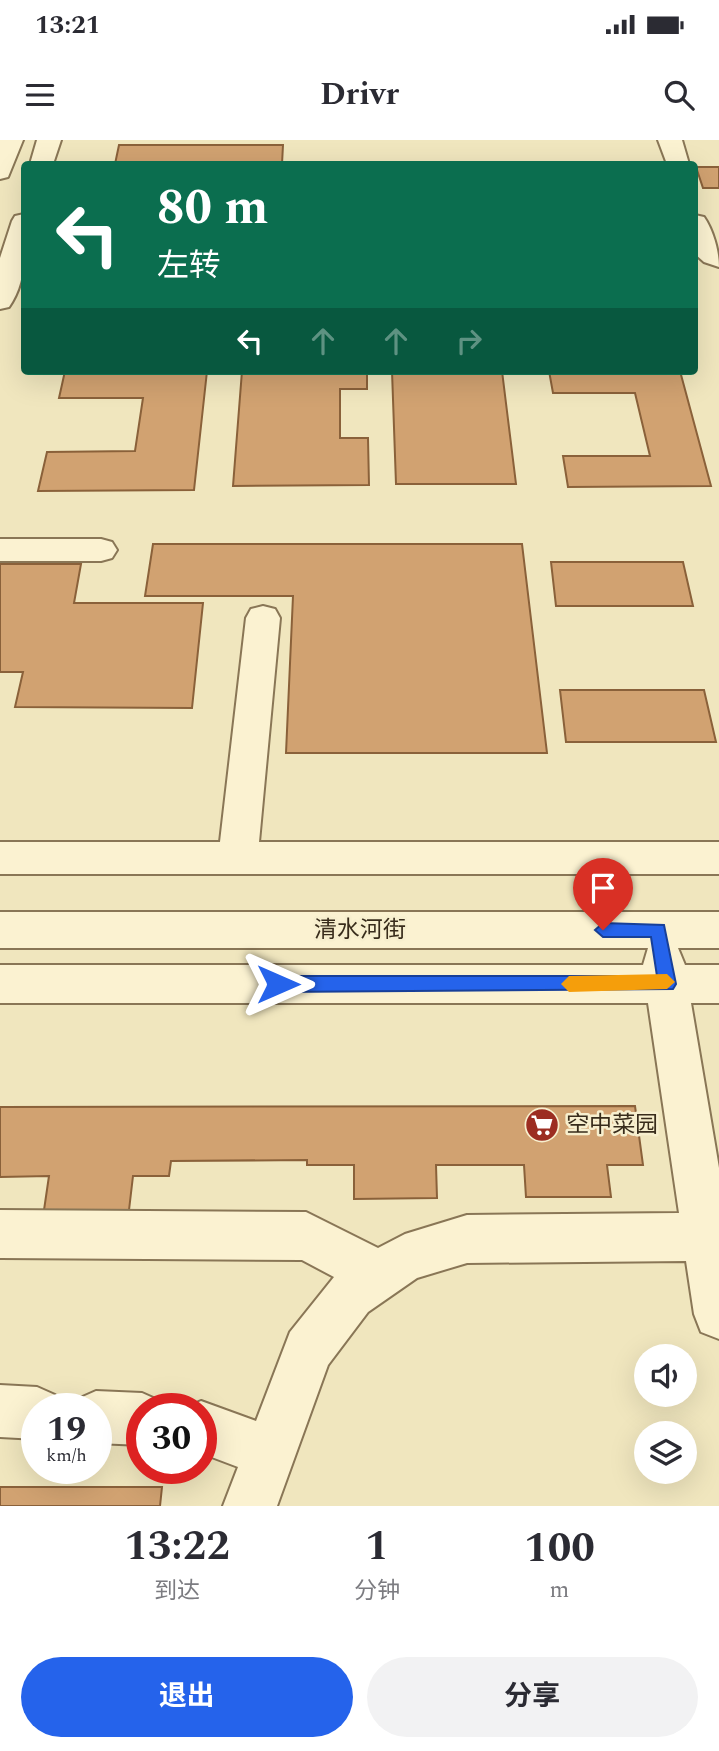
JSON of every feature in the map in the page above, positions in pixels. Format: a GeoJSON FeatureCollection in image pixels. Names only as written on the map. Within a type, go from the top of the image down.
{"type":"FeatureCollection","features":[{"type":"Feature","properties":{"kind":"street"},"geometry":{"type":"LineString","coordinates":[[0,172],[11,140]]}},
{"type":"Feature","properties":{"kind":"street"},"geometry":{"type":"LineString","coordinates":[[43,161],[49,140]]}},
{"type":"Feature","properties":{"kind":"street"},"geometry":{"type":"LineString","coordinates":[[670,140],[677,161]]}},
{"type":"Feature","properties":{"kind":"street"},"geometry":{"type":"LineString","coordinates":[[0,301],[21,231]]}},
{"type":"Feature","properties":{"kind":"street"},"geometry":{"type":"LineString","coordinates":[[698,232],[703,250],[710,257],[719,259]]}},
{"type":"Feature","properties":{"kind":"street"},"geometry":{"type":"LineString","coordinates":[[0,550],[101,550]]}},
{"type":"Feature","properties":{"kind":"street"},"geometry":{"type":"LineString","coordinates":[[238,858],[263,618]]}},
{"type":"Feature","properties":{"kind":"street"},"geometry":{"type":"LineString","coordinates":[[0,858],[719,858]]}},
{"type":"Feature","properties":{"kind":"street","name":"清水河街"},"geometry":{"type":"LineString","coordinates":[[0,930],[719,930]]}},
{"type":"Feature","properties":{"kind":"street"},"geometry":{"type":"LineString","coordinates":[[658,930],[713,1237],[719,1314]]}},
{"type":"Feature","properties":{"kind":"street"},"geometry":{"type":"LineString","coordinates":[[0,984],[719,984]]}},
{"type":"Feature","properties":{"kind":"street"},"geometry":{"type":"LineString","coordinates":[[0,1234],[306,1236],[380,1275]]}},
{"type":"Feature","properties":{"kind":"street"},"geometry":{"type":"LineString","coordinates":[[250,1506],[308,1350],[351,1295],[405,1258],[467,1240],[713,1237]]}},
{"type":"Feature","properties":{"kind":"street"},"geometry":{"type":"LineString","coordinates":[[0,1411],[21,1412]]}},
{"type":"Feature","properties":{"kind":"street"},"geometry":{"type":"LineString","coordinates":[[217,1433],[269,1452]]}},
{"type":"Feature","properties":{"kind":"building"},"geometry":{"type":"Polygon","coordinates":[[[119,145],[283,145],[282,161],[116,161],[119,145]]]}},
{"type":"Feature","properties":{"kind":"building"},"geometry":{"type":"Polygon","coordinates":[[[698,167],[719,167],[719,188],[703,188],[698,167]]]}},
{"type":"Feature","properties":{"kind":"building"},"geometry":{"type":"Polygon","coordinates":[[[64,375],[207,375],[194,490],[38,491],[47,452],[135,451],[143,398],[59,398],[64,375]]]}},
{"type":"Feature","properties":{"kind":"building"},"geometry":{"type":"Polygon","coordinates":[[[242,375],[367,375],[367,389],[340,389],[340,438],[368,438],[369,485],[233,486],[242,375]]]}},
{"type":"Feature","properties":{"kind":"building"},"geometry":{"type":"Polygon","coordinates":[[[392,375],[502,375],[516,484],[396,484],[392,375]]]}},
{"type":"Feature","properties":{"kind":"building"},"geometry":{"type":"Polygon","coordinates":[[[550,375],[681,375],[711,486],[568,487],[563,456],[650,456],[635,393],[553,393],[550,375]]]}},
{"type":"Feature","properties":{"kind":"building"},"geometry":{"type":"Polygon","coordinates":[[[153,544],[522,544],[547,753],[286,753],[293,596],[145,596],[153,544]]]}},
{"type":"Feature","properties":{"kind":"building"},"geometry":{"type":"Polygon","coordinates":[[[551,562],[683,562],[693,606],[556,606],[551,562]]]}},
{"type":"Feature","properties":{"kind":"building"},"geometry":{"type":"Polygon","coordinates":[[[0,564],[81,564],[74,603],[203,603],[192,708],[15,707],[23,672],[0,672],[0,564]]]}},
{"type":"Feature","properties":{"kind":"building"},"geometry":{"type":"Polygon","coordinates":[[[560,690],[704,690],[716,742],[566,742],[560,690]]]}},
{"type":"Feature","properties":{"kind":"building"},"geometry":{"type":"Polygon","coordinates":[[[635,1106],[643,1165],[607,1165],[611,1197],[526,1197],[524,1165],[436,1165],[437,1198],[354,1199],[354,1165],[307,1165],[307,1160],[171,1161],[169,1176],[133,1176],[129,1210],[44,1210],[49,1176],[0,1177],[0,1107],[635,1106]]]}},
{"type":"Feature","properties":{"kind":"building"},"geometry":{"type":"Polygon","coordinates":[[[0,1487],[162,1487],[160,1506],[0,1506],[0,1487]]]}},
{"type":"Feature","properties":{"kind":"slow traffic"},"geometry":{"type":"LineString","coordinates":[[569,984],[667,982]]}},
{"type":"Feature","properties":{"kind":"place","name":"空中菜园"},"geometry":{"type":"Point","coordinates":[542,1125]}},
{"type":"Feature","properties":{"kind":"route"},"geometry":{"type":"LineString","coordinates":[[278,984],[667,984],[658,930],[603,930]]}}]}
